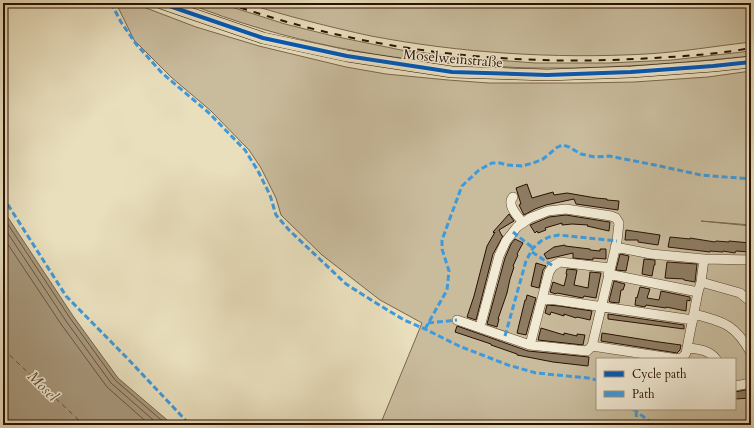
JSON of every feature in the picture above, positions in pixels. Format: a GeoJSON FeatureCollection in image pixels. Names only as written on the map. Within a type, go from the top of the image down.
{"type":"FeatureCollection","features":[{"type":"Feature","properties":{"kind":"main road","name":"Moselweinstraße"},"geometry":{"type":"LineString","coordinates":[[161,3],[264,38],[347,56],[452,72],[547,75],[638,72],[751,62]]}},
{"type":"Feature","properties":{"kind":"lane"},"geometry":{"type":"LineString","coordinates":[[513,197],[510,200],[511,207],[523,223]]}},
{"type":"Feature","properties":{"kind":"lane"},"geometry":{"type":"LineString","coordinates":[[457,320],[480,328],[530,345],[587,351],[592,346],[615,247],[619,223],[616,218],[566,209],[548,211],[530,218],[517,227],[506,241],[498,256],[480,328]]}},
{"type":"Feature","properties":{"kind":"lane"},"geometry":{"type":"LineString","coordinates":[[615,247],[651,254],[704,259],[751,260]]}},
{"type":"Feature","properties":{"kind":"lane"},"geometry":{"type":"LineString","coordinates":[[680,358],[686,353],[688,348],[704,259]]}},
{"type":"Feature","properties":{"kind":"lane"},"geometry":{"type":"LineString","coordinates":[[530,345],[549,272],[553,266],[560,262],[609,271],[698,292]]}},
{"type":"Feature","properties":{"kind":"lane"},"geometry":{"type":"LineString","coordinates":[[701,282],[740,293],[751,302]]}},
{"type":"Feature","properties":{"kind":"lane"},"geometry":{"type":"LineString","coordinates":[[740,293],[751,291]]}},
{"type":"Feature","properties":{"kind":"lane"},"geometry":{"type":"LineString","coordinates":[[542,298],[601,307],[718,321],[733,328],[744,340],[751,353]]}},
{"type":"Feature","properties":{"kind":"lane"},"geometry":{"type":"LineString","coordinates":[[592,346],[671,358]]}},
{"type":"Feature","properties":{"kind":"lane"},"geometry":{"type":"LineString","coordinates":[[688,348],[698,348],[708,352],[715,358]]}},
{"type":"Feature","properties":{"kind":"lane"},"geometry":{"type":"LineString","coordinates":[[736,386],[751,383]]}},
{"type":"Feature","properties":{"kind":"shaded area"},"geometry":{"type":"Polygon","coordinates":[[[116,3],[133,3],[196,27],[259,46],[346,67],[386,74],[489,83],[579,83],[634,82],[708,77],[751,71],[751,225],[701,221],[751,226],[751,425],[380,425],[422,323],[380,300],[322,255],[281,215],[276,198],[261,168],[249,150],[211,111],[171,77],[134,40],[116,3]]]}},
{"type":"Feature","properties":{"kind":"shaded area"},"geometry":{"type":"Polygon","coordinates":[[[187,3],[219,3],[285,24],[333,36],[401,50],[467,58],[536,63],[609,63],[672,60],[751,51],[751,56],[590,68],[525,68],[413,60],[298,39],[224,17],[187,3]]]}},
{"type":"Feature","properties":{"kind":"shaded area"},"geometry":{"type":"Polygon","coordinates":[[[245,3],[751,3],[751,42],[646,54],[577,56],[508,53],[439,47],[371,36],[308,21],[245,3]]]}},
{"type":"Feature","properties":{"kind":"water","name":"Mosel"},"geometry":{"type":"Polygon","coordinates":[[[3,210],[73,316],[118,378],[173,425],[3,425],[3,210]]]}},
{"type":"Feature","properties":{"kind":"building"},"geometry":{"type":"Polygon","coordinates":[[[527,184],[532,198],[553,192],[554,195],[567,193],[619,201],[618,210],[576,204],[574,199],[546,205],[524,215],[519,205],[521,204],[516,188],[527,184]]]}},
{"type":"Feature","properties":{"kind":"building"},"geometry":{"type":"Polygon","coordinates":[[[509,214],[514,221],[499,230],[503,236],[493,254],[476,320],[467,317],[487,246],[495,232],[493,232],[509,214]]]}},
{"type":"Feature","properties":{"kind":"building"},"geometry":{"type":"Polygon","coordinates":[[[566,215],[610,222],[609,231],[587,226],[588,225],[562,225],[562,223],[545,228],[546,230],[538,233],[537,231],[535,233],[530,225],[549,217],[566,215]]]}},
{"type":"Feature","properties":{"kind":"building"},"geometry":{"type":"Polygon","coordinates":[[[626,230],[660,235],[658,245],[638,242],[638,240],[625,240],[626,230]]]}},
{"type":"Feature","properties":{"kind":"building"},"geometry":{"type":"Polygon","coordinates":[[[670,237],[690,238],[715,242],[729,241],[750,243],[749,252],[710,252],[668,247],[670,237]]]}},
{"type":"Feature","properties":{"kind":"building"},"geometry":{"type":"Polygon","coordinates":[[[515,239],[523,243],[513,266],[514,267],[498,319],[497,327],[487,324],[505,258],[511,244],[515,239]]]}},
{"type":"Feature","properties":{"kind":"building"},"geometry":{"type":"Polygon","coordinates":[[[565,245],[600,251],[600,249],[606,249],[606,259],[593,258],[593,260],[573,258],[573,253],[547,259],[544,254],[554,247],[565,245]]]}},
{"type":"Feature","properties":{"kind":"building"},"geometry":{"type":"Polygon","coordinates":[[[620,254],[629,256],[626,271],[616,270],[620,254]]]}},
{"type":"Feature","properties":{"kind":"building"},"geometry":{"type":"Polygon","coordinates":[[[644,259],[655,260],[652,276],[642,274],[644,259]]]}},
{"type":"Feature","properties":{"kind":"building"},"geometry":{"type":"Polygon","coordinates":[[[667,262],[697,264],[695,282],[684,279],[665,278],[667,262]]]}},
{"type":"Feature","properties":{"kind":"building"},"geometry":{"type":"Polygon","coordinates":[[[536,263],[546,266],[543,270],[539,288],[531,286],[536,263]]]}},
{"type":"Feature","properties":{"kind":"building"},"geometry":{"type":"Polygon","coordinates":[[[567,269],[577,270],[574,285],[588,288],[590,272],[601,273],[596,298],[584,296],[583,298],[550,292],[553,282],[564,286],[567,269]]]}},
{"type":"Feature","properties":{"kind":"building"},"geometry":{"type":"Polygon","coordinates":[[[614,281],[625,284],[623,290],[621,290],[619,303],[609,301],[614,281]]]}},
{"type":"Feature","properties":{"kind":"building"},"geometry":{"type":"Polygon","coordinates":[[[640,287],[650,289],[647,298],[659,300],[661,291],[690,297],[690,301],[687,300],[686,311],[666,307],[646,305],[645,307],[635,305],[640,287]]]}},
{"type":"Feature","properties":{"kind":"building"},"geometry":{"type":"Polygon","coordinates":[[[527,295],[536,298],[526,335],[517,333],[527,295]]]}},
{"type":"Feature","properties":{"kind":"building"},"geometry":{"type":"Polygon","coordinates":[[[547,305],[592,311],[590,320],[564,314],[564,316],[551,312],[550,315],[545,313],[547,305]]]}},
{"type":"Feature","properties":{"kind":"building"},"geometry":{"type":"Polygon","coordinates":[[[608,314],[684,325],[684,329],[608,319],[608,314]]]}},
{"type":"Feature","properties":{"kind":"building"},"geometry":{"type":"Polygon","coordinates":[[[457,326],[528,351],[589,357],[588,366],[553,362],[517,355],[491,344],[455,332],[457,326]]]}},
{"type":"Feature","properties":{"kind":"building"},"geometry":{"type":"Polygon","coordinates":[[[541,328],[564,335],[564,333],[577,336],[577,334],[585,335],[583,345],[538,340],[541,328]]]}},
{"type":"Feature","properties":{"kind":"building"},"geometry":{"type":"Polygon","coordinates":[[[602,333],[681,345],[680,350],[677,353],[601,341],[602,333]]]}},
{"type":"Feature","properties":{"kind":"building"},"geometry":{"type":"Polygon","coordinates":[[[750,389],[751,398],[736,399],[736,392],[750,389]]]}},
{"type":"Feature","properties":{"kind":"ferry route"},"geometry":{"type":"LineString","coordinates":[[3,349],[84,425]]}},
{"type":"Feature","properties":{"kind":"railway"},"geometry":{"type":"LineString","coordinates":[[227,3],[276,19],[377,43],[428,51],[479,56],[531,60],[634,59],[707,54],[751,48]]}},
{"type":"Feature","properties":{"kind":"marked path"},"geometry":{"type":"LineString","coordinates":[[111,3],[121,22],[136,44],[162,73],[209,113],[245,150],[270,195],[276,215],[289,230],[346,284],[404,320],[459,346],[508,365],[536,373],[596,380]]}},
{"type":"Feature","properties":{"kind":"marked path"},"geometry":{"type":"LineString","coordinates":[[425,329],[447,290],[449,271],[442,249],[442,240],[462,186],[479,170],[492,163],[522,166],[543,159],[556,148],[563,145],[581,154],[595,157],[609,156],[701,175],[751,179]]}},
{"type":"Feature","properties":{"kind":"marked path"},"geometry":{"type":"LineString","coordinates":[[3,197],[66,296],[190,425]]}},
{"type":"Feature","properties":{"kind":"marked path"},"geometry":{"type":"LineString","coordinates":[[513,232],[533,248]]}},
{"type":"Feature","properties":{"kind":"marked path"},"geometry":{"type":"LineString","coordinates":[[505,336],[526,261],[533,248],[541,241],[549,237],[559,235],[617,241]]}},
{"type":"Feature","properties":{"kind":"marked path"},"geometry":{"type":"LineString","coordinates":[[532,252],[553,266]]}},
{"type":"Feature","properties":{"kind":"marked path"},"geometry":{"type":"LineString","coordinates":[[428,323],[457,320]]}},
{"type":"Feature","properties":{"kind":"marked path"},"geometry":{"type":"LineString","coordinates":[[634,410],[652,423],[658,425]]}},
{"type":"Feature","properties":{"kind":"marked path"},"geometry":{"type":"LineString","coordinates":[[636,411],[637,425]]}},
{"type":"Feature","properties":{"kind":"cycle path"},"geometry":{"type":"LineString","coordinates":[[161,3],[263,38],[347,56],[452,72],[547,75],[631,72],[751,62]]}}]}
